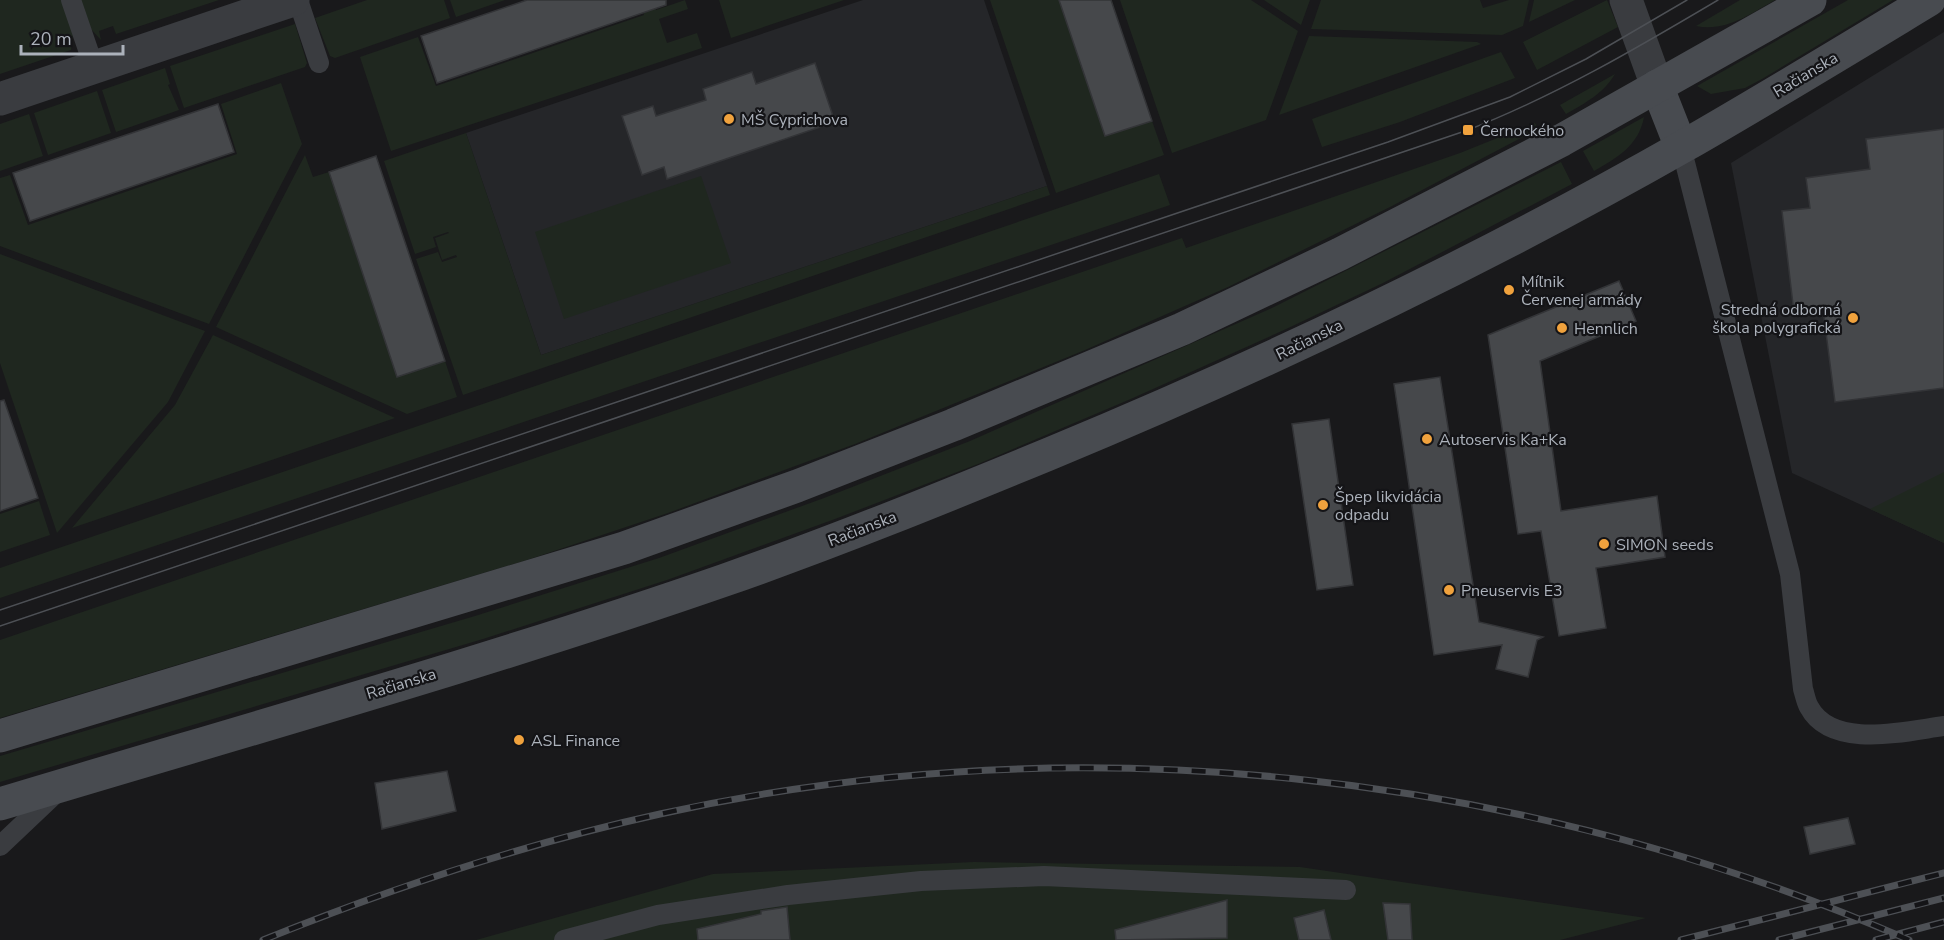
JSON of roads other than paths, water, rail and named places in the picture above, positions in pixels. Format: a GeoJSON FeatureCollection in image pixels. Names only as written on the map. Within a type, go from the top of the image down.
{"type":"FeatureCollection","features":[{"type":"Feature","properties":{"kind":"main road"},"geometry":{"type":"LineString","coordinates":[[0,736],[593,558],[797,486],[953,425],[1182,329],[1340,254],[1562,140],[1810,0]]}},
{"type":"Feature","properties":{"kind":"main road","name":"Račianska"},"geometry":{"type":"LineString","coordinates":[[0,804],[493,656],[726,579],[974,485],[1186,396],[1297,346],[1484,252],[1681,147],[1929,0]]}},
{"type":"Feature","properties":{"kind":"main road"},"geometry":{"type":"LineString","coordinates":[[1657,86],[1681,147]]}},
{"type":"Feature","properties":{"kind":"street"},"geometry":{"type":"LineString","coordinates":[[0,99],[293,0]]}},
{"type":"Feature","properties":{"kind":"street"},"geometry":{"type":"LineString","coordinates":[[1626,0],[1657,86]]}},
{"type":"Feature","properties":{"kind":"lane"},"geometry":{"type":"LineString","coordinates":[[71,0],[94,67]]}},
{"type":"Feature","properties":{"kind":"lane"},"geometry":{"type":"LineString","coordinates":[[298,0],[319,63]]}},
{"type":"Feature","properties":{"kind":"lane"},"geometry":{"type":"LineString","coordinates":[[1681,147],[1790,574],[1803,689],[1809,707],[1824,723],[1841,731],[1856,734],[1879,735],[1944,726]]}},
{"type":"Feature","properties":{"kind":"lane"},"geometry":{"type":"LineString","coordinates":[[0,846],[64,784]]}},
{"type":"Feature","properties":{"kind":"lane"},"geometry":{"type":"LineString","coordinates":[[564,940],[658,915],[788,895],[921,881],[1044,876],[1346,890]]}},
{"type":"Feature","properties":{"kind":"tram line"},"geometry":{"type":"LineString","coordinates":[[0,610],[1388,142],[1510,97],[1586,59],[1687,0]]}},
{"type":"Feature","properties":{"kind":"tram line"},"geometry":{"type":"LineString","coordinates":[[0,626],[1468,130],[1565,86],[1718,0]]}},
{"type":"Feature","properties":{"kind":"railway"},"geometry":{"type":"LineString","coordinates":[[263,940],[409,885],[508,853],[660,814],[817,786],[976,771],[1135,769],[1294,779],[1452,801],[1607,836],[1760,882],[1909,940]]}},
{"type":"Feature","properties":{"kind":"railway"},"geometry":{"type":"LineString","coordinates":[[1681,940],[1944,873]]}},
{"type":"Feature","properties":{"kind":"railway"},"geometry":{"type":"LineString","coordinates":[[1779,940],[1944,898]]}},
{"type":"Feature","properties":{"kind":"railway"},"geometry":{"type":"LineString","coordinates":[[1876,940],[1944,922]]}},
{"type":"Feature","properties":{"kind":"place","name":"MŠ Cyprichova"},"geometry":{"type":"Point","coordinates":[729,119]}},
{"type":"Feature","properties":{"kind":"place","name":"Černockého"},"geometry":{"type":"Point","coordinates":[1468,130]}},
{"type":"Feature","properties":{"kind":"place","name":"Míľnik Červenej armády"},"geometry":{"type":"Point","coordinates":[1509,290]}},
{"type":"Feature","properties":{"kind":"place","name":"Stredná odborná škola polygrafická"},"geometry":{"type":"Point","coordinates":[1853,318]}},
{"type":"Feature","properties":{"kind":"place","name":"Hennlich"},"geometry":{"type":"Point","coordinates":[1562,328]}},
{"type":"Feature","properties":{"kind":"place","name":"Autoservis Ka+Ka"},"geometry":{"type":"Point","coordinates":[1427,439]}},
{"type":"Feature","properties":{"kind":"place","name":"Špep likvidácia odpadu"},"geometry":{"type":"Point","coordinates":[1323,505]}},
{"type":"Feature","properties":{"kind":"place","name":"SIMON seeds"},"geometry":{"type":"Point","coordinates":[1604,544]}},
{"type":"Feature","properties":{"kind":"place","name":"Pneuservis E3"},"geometry":{"type":"Point","coordinates":[1449,590]}},
{"type":"Feature","properties":{"kind":"place","name":"ASL Finance"},"geometry":{"type":"Point","coordinates":[519,740]}}]}
